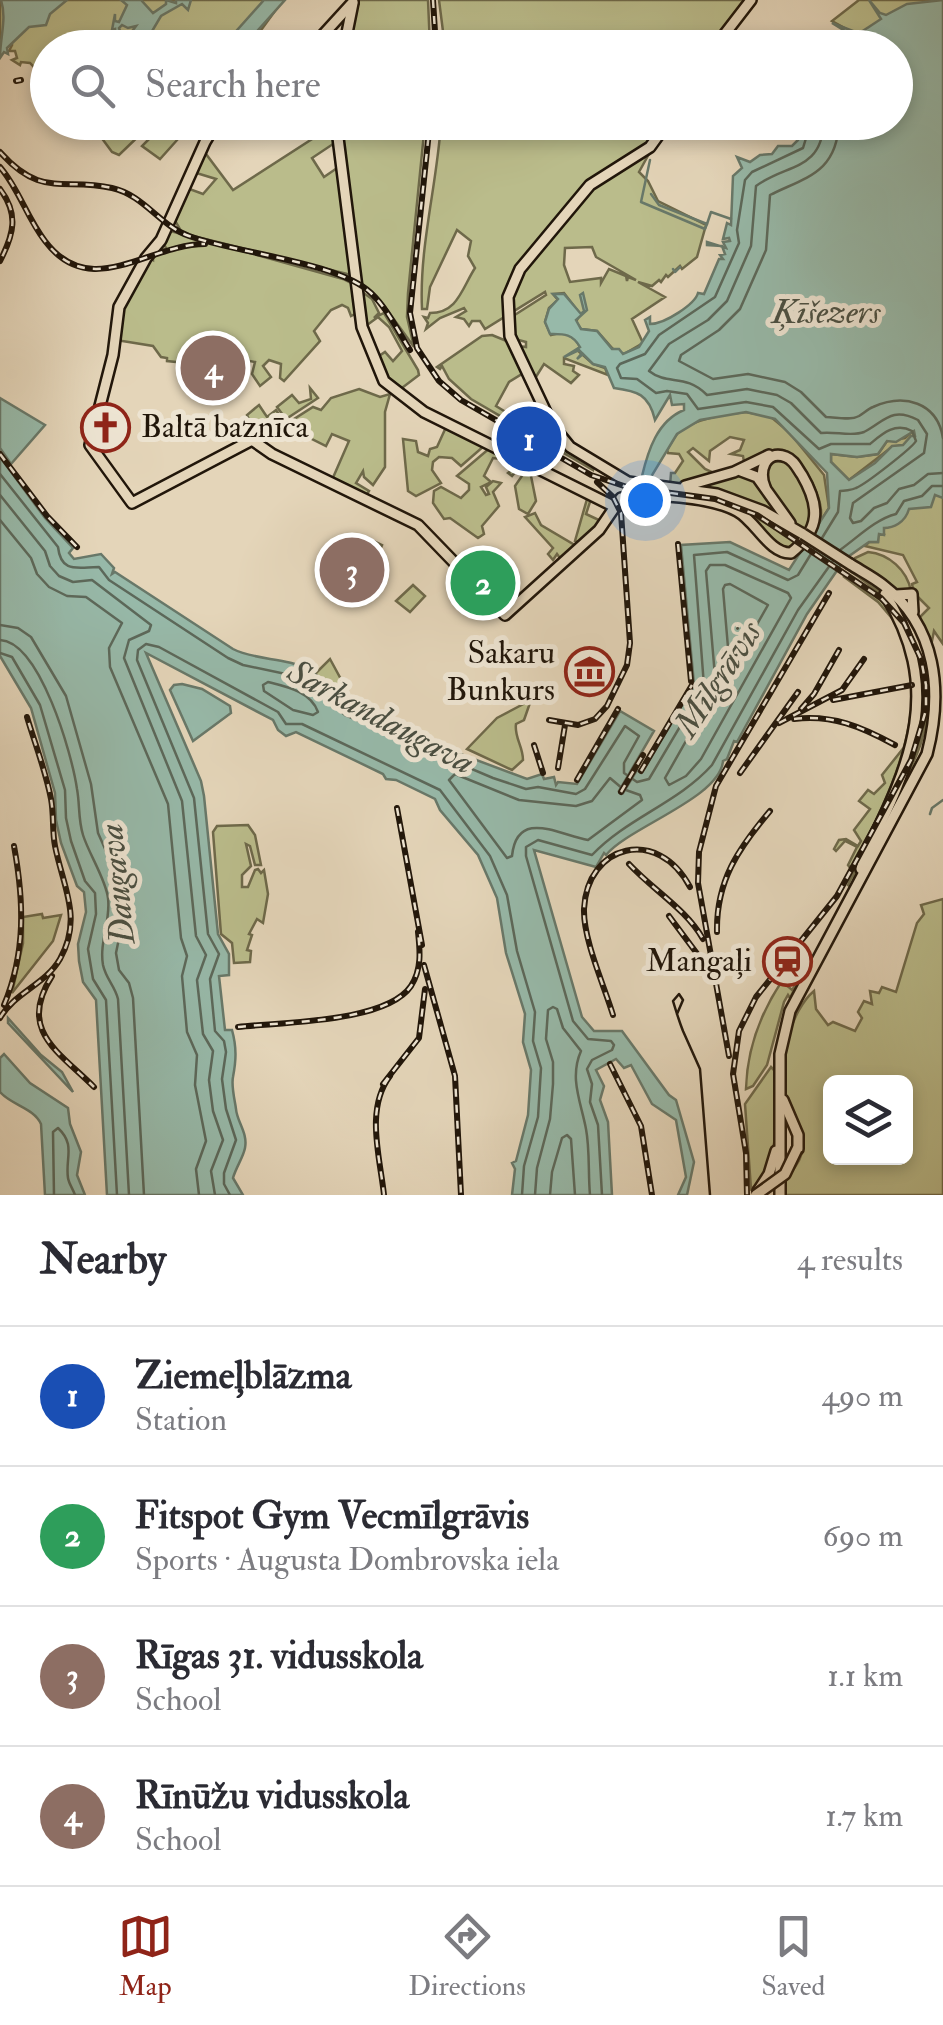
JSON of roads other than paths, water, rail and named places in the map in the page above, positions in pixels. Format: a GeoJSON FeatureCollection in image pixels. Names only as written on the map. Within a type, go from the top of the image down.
{"type":"FeatureCollection","features":[{"type":"Feature","properties":{"kind":"main road"},"geometry":{"type":"LineString","coordinates":[[728,30],[751,0]]}},
{"type":"Feature","properties":{"kind":"main road"},"geometry":{"type":"LineString","coordinates":[[328,30],[351,5]]}},
{"type":"Feature","properties":{"kind":"main road"},"geometry":{"type":"LineString","coordinates":[[347,30],[351,5]]}},
{"type":"Feature","properties":{"kind":"main road"},"geometry":{"type":"LineString","coordinates":[[206,140],[161,240],[119,307],[114,356],[91,436],[95,454],[132,502],[252,440],[272,454],[427,531],[505,615],[600,529],[613,506],[624,497],[710,502],[735,510],[778,550],[790,553],[815,519],[815,500],[798,469],[784,456],[773,457],[764,464],[761,474],[776,504],[799,532]]}},
{"type":"Feature","properties":{"kind":"main road"},"geometry":{"type":"LineString","coordinates":[[338,140],[362,327],[385,382],[424,412],[613,506]]}},
{"type":"Feature","properties":{"kind":"main road"},"geometry":{"type":"LineString","coordinates":[[655,140],[586,189],[517,273],[507,306],[510,336],[560,438],[625,481],[708,492],[772,512],[776,504]]}},
{"type":"Feature","properties":{"kind":"main road"},"geometry":{"type":"LineString","coordinates":[[668,488],[734,472],[778,452],[798,463],[816,494],[820,511],[796,553],[786,557],[731,512],[677,500]]}},
{"type":"Feature","properties":{"kind":"main road"},"geometry":{"type":"LineString","coordinates":[[734,472],[751,473],[765,486]]}},
{"type":"Feature","properties":{"kind":"main road"},"geometry":{"type":"LineString","coordinates":[[708,492],[704,485],[711,479]]}},
{"type":"Feature","properties":{"kind":"main road"},"geometry":{"type":"LineString","coordinates":[[762,510],[894,594],[912,594],[911,617]]}},
{"type":"Feature","properties":{"kind":"main road"},"geometry":{"type":"LineString","coordinates":[[779,1143],[778,1048],[784,1017],[877,838],[926,754],[938,714],[939,685],[932,650],[911,617],[869,577]]}},
{"type":"Feature","properties":{"kind":"main road"},"geometry":{"type":"LineString","coordinates":[[778,1195],[784,1029],[800,987]]}},
{"type":"Feature","properties":{"kind":"main road"},"geometry":{"type":"LineString","coordinates":[[756,1195],[785,1174],[797,1149],[798,1136],[780,1080]]}},
{"type":"Feature","properties":{"kind":"main road"},"geometry":{"type":"LineString","coordinates":[[779,1143],[789,1135],[796,1138],[797,1149]]}},
{"type":"Feature","properties":{"kind":"main road"},"geometry":{"type":"LineString","coordinates":[[756,1195],[776,1170]]}},
{"type":"Feature","properties":{"kind":"water"},"geometry":{"type":"Polygon","coordinates":[[[1,0],[67,0],[50,14],[46,25],[29,27],[7,48],[8,54],[4,52],[0,58],[1,0]]]}},
{"type":"Feature","properties":{"kind":"water"},"geometry":{"type":"Polygon","coordinates":[[[121,0],[141,0],[153,13],[166,0],[191,0],[188,10],[182,4],[161,16],[153,30],[133,30],[136,26],[122,25],[120,30],[112,30],[115,14],[115,21],[119,22],[127,5],[121,0]]]}},
{"type":"Feature","properties":{"kind":"water"},"geometry":{"type":"Polygon","coordinates":[[[264,0],[285,0],[258,30],[237,30],[264,0]]]}},
{"type":"Feature","properties":{"kind":"water"},"geometry":{"type":"Polygon","coordinates":[[[869,0],[886,15],[907,4],[943,0],[943,498],[935,495],[931,507],[909,509],[898,524],[884,528],[878,542],[869,542],[845,559],[807,614],[718,775],[707,787],[604,853],[596,867],[534,850],[582,1017],[594,1031],[622,1031],[676,1100],[694,1162],[687,1195],[678,1195],[686,1177],[676,1120],[652,1104],[631,1065],[624,1068],[616,1059],[596,1070],[604,1086],[600,1100],[608,1122],[612,1195],[512,1195],[512,1163],[516,1161],[528,1115],[531,1070],[523,1042],[525,1014],[506,953],[497,898],[478,855],[435,799],[386,779],[383,774],[296,732],[286,736],[273,720],[146,653],[204,796],[218,934],[229,954],[229,975],[219,976],[225,1030],[232,1030],[235,1043],[233,1089],[246,1143],[233,1178],[243,1195],[107,1195],[96,1000],[83,982],[79,961],[78,944],[86,912],[84,892],[77,886],[61,843],[55,793],[31,708],[0,656],[0,457],[45,518],[73,548],[69,553],[74,559],[101,554],[114,568],[112,574],[115,572],[233,649],[309,670],[358,710],[379,716],[423,740],[527,779],[542,774],[544,779],[554,777],[556,785],[577,784],[620,711],[654,731],[619,791],[623,793],[637,770],[642,772],[694,684],[681,545],[730,542],[789,570],[829,508],[827,473],[775,419],[746,412],[700,420],[677,434],[651,477],[642,476],[655,438],[667,421],[684,410],[684,404],[672,405],[670,395],[655,420],[641,395],[614,388],[605,367],[593,364],[583,354],[577,359],[582,353],[579,350],[564,357],[580,347],[570,337],[550,334],[545,322],[558,299],[553,294],[564,294],[581,314],[583,293],[587,310],[576,320],[581,329],[597,331],[612,349],[623,354],[639,347],[649,331],[645,320],[650,317],[650,324],[663,321],[685,308],[698,293],[704,294],[719,259],[723,259],[720,255],[725,254],[723,242],[730,241],[723,239],[727,223],[731,225],[733,176],[742,168],[737,157],[750,162],[798,140],[913,140],[913,30],[864,30],[881,19],[869,0]],[[914,431],[896,442],[887,441],[878,454],[831,454],[831,462],[849,480],[915,436],[914,431]]]}},
{"type":"Feature","properties":{"kind":"water"},"geometry":{"type":"Polygon","coordinates":[[[0,398],[45,425],[11,464],[0,448],[0,398]]]}},
{"type":"Feature","properties":{"kind":"water"},"geometry":{"type":"Polygon","coordinates":[[[182,684],[202,689],[230,706],[231,713],[193,741],[170,690],[182,684]]]}},
{"type":"Feature","properties":{"kind":"water"},"geometry":{"type":"Polygon","coordinates":[[[8,1018],[62,1072],[73,1092],[8,1023],[8,1018]]]}},
{"type":"Feature","properties":{"kind":"water"},"geometry":{"type":"Polygon","coordinates":[[[4,1054],[30,1083],[68,1108],[81,1152],[77,1175],[85,1195],[45,1195],[41,1124],[0,1092],[0,1058],[4,1054]]]}},
{"type":"Feature","properties":{"kind":"waterway"},"geometry":{"type":"LineString","coordinates":[[650,160],[641,202],[705,229],[707,224]]}},
{"type":"Feature","properties":{"kind":"waterway"},"geometry":{"type":"LineString","coordinates":[[651,194],[659,205],[707,224],[711,212],[731,219]]}},
{"type":"Feature","properties":{"kind":"waterway"},"geometry":{"type":"LineString","coordinates":[[673,269],[675,272],[680,267]]}},
{"type":"Feature","properties":{"kind":"waterway"},"geometry":{"type":"LineString","coordinates":[[930,814],[943,800]]}},
{"type":"Feature","properties":{"kind":"tram line"},"geometry":{"type":"LineString","coordinates":[[677,1014],[683,1000],[679,994],[673,1001],[676,1012],[700,1069],[710,1195]]}},
{"type":"Feature","properties":{"kind":"railway"},"geometry":{"type":"LineString","coordinates":[[433,0],[435,30]]}},
{"type":"Feature","properties":{"kind":"railway"},"geometry":{"type":"LineString","coordinates":[[16,81],[21,80]]}},
{"type":"Feature","properties":{"kind":"railway"},"geometry":{"type":"LineString","coordinates":[[428,140],[410,313],[417,348],[439,381],[461,400],[591,475],[627,487],[715,499],[757,515],[881,598],[904,623],[921,659],[926,710],[911,760],[837,896],[756,997],[739,1031],[733,1074],[746,1153],[747,1195]]}},
{"type":"Feature","properties":{"kind":"railway"},"geometry":{"type":"LineString","coordinates":[[0,152],[15,167],[41,181],[95,185],[123,192],[189,236],[311,266],[356,282],[382,306],[410,350]]}},
{"type":"Feature","properties":{"kind":"railway"},"geometry":{"type":"LineString","coordinates":[[0,167],[45,241],[63,259],[81,267],[101,269],[205,244]]}},
{"type":"Feature","properties":{"kind":"railway"},"geometry":{"type":"LineString","coordinates":[[0,189],[12,216],[9,242],[0,261]]}},
{"type":"Feature","properties":{"kind":"railway"},"geometry":{"type":"LineString","coordinates":[[0,454],[47,516],[77,547]]}},
{"type":"Feature","properties":{"kind":"railway"},"geometry":{"type":"LineString","coordinates":[[549,720],[578,725],[595,719],[607,706],[627,665],[630,643],[621,513],[613,497],[597,482]]}},
{"type":"Feature","properties":{"kind":"railway"},"geometry":{"type":"LineString","coordinates":[[678,544],[691,681]]}},
{"type":"Feature","properties":{"kind":"railway"},"geometry":{"type":"LineString","coordinates":[[729,1056],[698,883],[699,852],[716,786],[829,593]]}},
{"type":"Feature","properties":{"kind":"railway"},"geometry":{"type":"LineString","coordinates":[[801,709],[839,650]]}},
{"type":"Feature","properties":{"kind":"railway"},"geometry":{"type":"LineString","coordinates":[[779,723],[842,690],[864,659]]}},
{"type":"Feature","properties":{"kind":"railway"},"geometry":{"type":"LineString","coordinates":[[641,771],[692,685]]}},
{"type":"Feature","properties":{"kind":"railway"},"geometry":{"type":"LineString","coordinates":[[833,700],[912,685]]}},
{"type":"Feature","properties":{"kind":"railway"},"geometry":{"type":"LineString","coordinates":[[740,773],[798,692]]}},
{"type":"Feature","properties":{"kind":"railway"},"geometry":{"type":"LineString","coordinates":[[577,780],[618,709]]}},
{"type":"Feature","properties":{"kind":"railway"},"geometry":{"type":"LineString","coordinates":[[0,1018],[54,968],[70,930],[69,902],[55,846],[51,799],[27,717]]}},
{"type":"Feature","properties":{"kind":"railway"},"geometry":{"type":"LineString","coordinates":[[794,719],[821,718],[846,723],[895,745]]}},
{"type":"Feature","properties":{"kind":"railway"},"geometry":{"type":"LineString","coordinates":[[558,768],[565,725]]}},
{"type":"Feature","properties":{"kind":"railway"},"geometry":{"type":"LineString","coordinates":[[534,745],[543,773]]}},
{"type":"Feature","properties":{"kind":"railway"},"geometry":{"type":"LineString","coordinates":[[621,792],[643,755]]}},
{"type":"Feature","properties":{"kind":"railway"},"geometry":{"type":"LineString","coordinates":[[397,808],[422,945]]}},
{"type":"Feature","properties":{"kind":"railway"},"geometry":{"type":"LineString","coordinates":[[717,932],[720,897],[731,867],[770,811]]}},
{"type":"Feature","properties":{"kind":"railway"},"geometry":{"type":"LineString","coordinates":[[4,1005],[16,966],[21,926],[14,846]]}},
{"type":"Feature","properties":{"kind":"railway"},"geometry":{"type":"LineString","coordinates":[[613,1015],[585,921],[588,887],[597,870],[610,857],[643,850],[676,868],[690,887]]}},
{"type":"Feature","properties":{"kind":"railway"},"geometry":{"type":"LineString","coordinates":[[629,864],[678,909],[703,939]]}},
{"type":"Feature","properties":{"kind":"railway"},"geometry":{"type":"LineString","coordinates":[[669,916],[704,963]]}},
{"type":"Feature","properties":{"kind":"railway"},"geometry":{"type":"LineString","coordinates":[[238,1027],[331,1019],[398,998],[411,986],[417,973],[418,932]]}},
{"type":"Feature","properties":{"kind":"railway"},"geometry":{"type":"LineString","coordinates":[[424,965],[455,1076],[461,1195]]}},
{"type":"Feature","properties":{"kind":"railway"},"geometry":{"type":"LineString","coordinates":[[52,976],[42,995],[41,1026],[56,1051],[94,1087]]}},
{"type":"Feature","properties":{"kind":"railway"},"geometry":{"type":"LineString","coordinates":[[383,1084],[419,1038],[425,989]]}},
{"type":"Feature","properties":{"kind":"railway"},"geometry":{"type":"LineString","coordinates":[[610,1064],[641,1126],[652,1195]]}},
{"type":"Feature","properties":{"kind":"railway"},"geometry":{"type":"LineString","coordinates":[[384,1195],[376,1118],[382,1089],[390,1076]]}},
{"type":"Feature","properties":{"kind":"place","name":"Rīnūžu vidusskola"},"geometry":{"type":"Point","coordinates":[213,368]}},
{"type":"Feature","properties":{"kind":"place","name":"Baltā baznīca"},"geometry":{"type":"Point","coordinates":[106,427]}},
{"type":"Feature","properties":{"kind":"place","name":"Ziemeļblāzma"},"geometry":{"type":"Point","coordinates":[529,439]}},
{"type":"Feature","properties":{"kind":"place","name":"Rīgas 31. vidusskola"},"geometry":{"type":"Point","coordinates":[352,570]}},
{"type":"Feature","properties":{"kind":"place","name":"Fitspot Gym Vecmīlgrāvis"},"geometry":{"type":"Point","coordinates":[483,583]}},
{"type":"Feature","properties":{"kind":"place","name":"Sakaru Bunkurs"},"geometry":{"type":"Point","coordinates":[590,671]}},
{"type":"Feature","properties":{"kind":"place","name":"Mangaļi"},"geometry":{"type":"Point","coordinates":[787,961]}},
{"type":"Feature","properties":{"kind":"water label","name":"Ķīšezers"},"geometry":{"type":"Point","coordinates":[826,312]}},
{"type":"Feature","properties":{"kind":"water label","name":"Mīlgrāvis"},"geometry":{"type":"Point","coordinates":[718,679]}},
{"type":"Feature","properties":{"kind":"water label","name":"Sarkandaugava"},"geometry":{"type":"Point","coordinates":[381,717]}},
{"type":"Feature","properties":{"kind":"water label","name":"Daugava"},"geometry":{"type":"Point","coordinates":[117,884]}}]}
